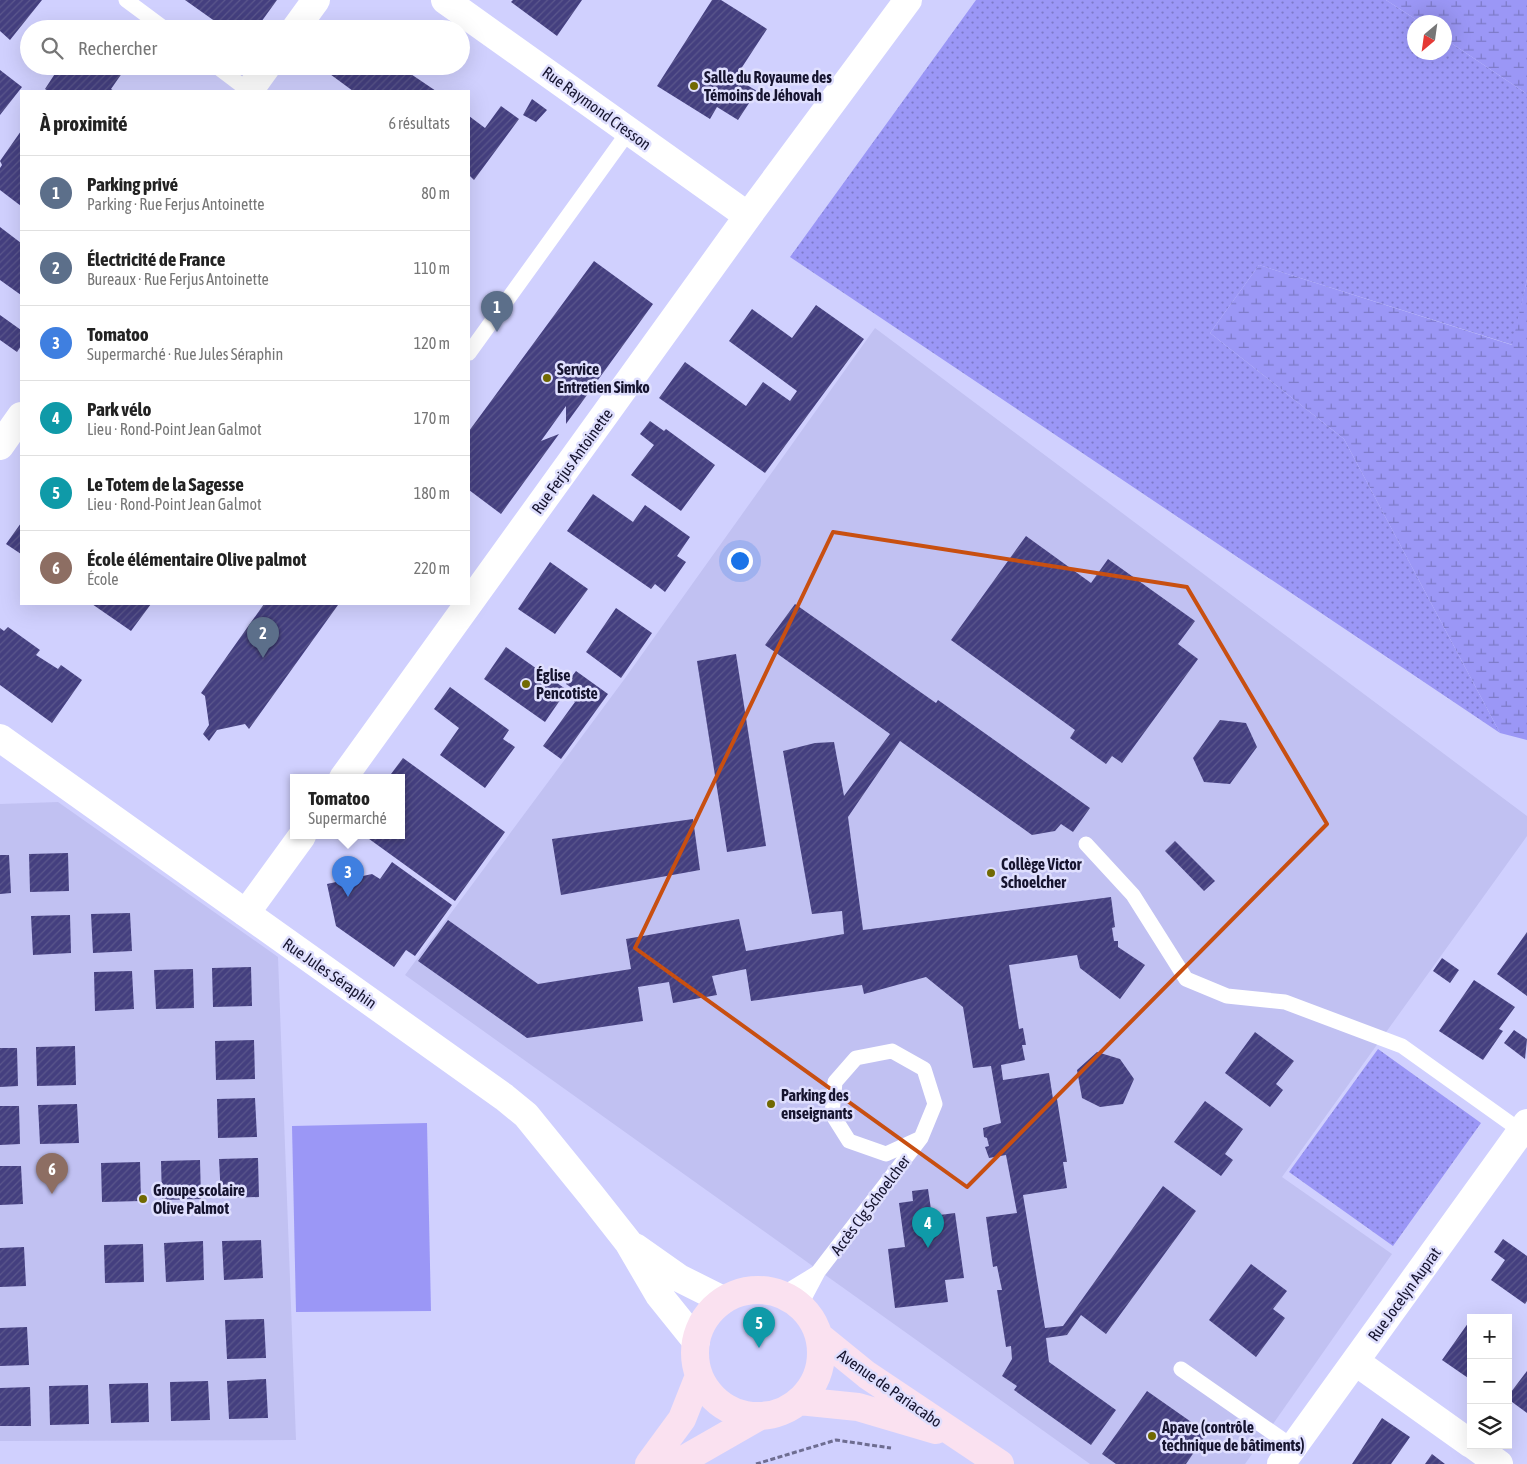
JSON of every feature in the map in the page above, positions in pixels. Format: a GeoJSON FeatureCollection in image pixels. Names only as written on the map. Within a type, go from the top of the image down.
{"type":"FeatureCollection","features":[{"type":"Feature","properties":{"kind":"main road"},"geometry":{"type":"LineString","coordinates":[[762,1290],[791,1300],[812,1320],[819,1336],[821,1354],[818,1372],[810,1388],[799,1402],[780,1412],[760,1416],[741,1414],[723,1405],[709,1392],[699,1376],[694,1358],[696,1340],[702,1324],[711,1311],[723,1300],[741,1292],[762,1290]]}},
{"type":"Feature","properties":{"kind":"main road","name":"Avenue de Pariacabo"},"geometry":{"type":"LineString","coordinates":[[819,1336],[867,1375],[1000,1464]]}},
{"type":"Feature","properties":{"kind":"main road"},"geometry":{"type":"LineString","coordinates":[[649,1464],[682,1420],[699,1376]]}},
{"type":"Feature","properties":{"kind":"main road","name":"Avenue de Pariacabo"},"geometry":{"type":"LineString","coordinates":[[799,1402],[858,1408],[963,1438]]}},
{"type":"Feature","properties":{"kind":"main road"},"geometry":{"type":"LineString","coordinates":[[676,1464],[760,1416]]}},
{"type":"Feature","properties":{"kind":"street"},"geometry":{"type":"LineString","coordinates":[[302,20],[316,0]]}},
{"type":"Feature","properties":{"kind":"street","name":"Rue Raymond Cresson"},"geometry":{"type":"LineString","coordinates":[[445,0],[748,216]]}},
{"type":"Feature","properties":{"kind":"street","name":"Rue Ferjus Antoinette"},"geometry":{"type":"LineString","coordinates":[[470,602],[748,216],[908,0]]}},
{"type":"Feature","properties":{"kind":"street"},"geometry":{"type":"LineString","coordinates":[[250,90],[261,75]]}},
{"type":"Feature","properties":{"kind":"street"},"geometry":{"type":"LineString","coordinates":[[0,446],[20,417]]}},
{"type":"Feature","properties":{"kind":"street","name":"Rue Ferjus Antoinette"},"geometry":{"type":"LineString","coordinates":[[346,774],[468,605]]}},
{"type":"Feature","properties":{"kind":"street","name":"Rue Jules Séraphin"},"geometry":{"type":"LineString","coordinates":[[0,738],[519,1109],[548,1140],[628,1242]]}},
{"type":"Feature","properties":{"kind":"street"},"geometry":{"type":"LineString","coordinates":[[246,913],[300,839]]}},
{"type":"Feature","properties":{"kind":"street","name":"Rue Jocelyn Auprat"},"geometry":{"type":"LineString","coordinates":[[1287,1455],[1524,1127]]}},
{"type":"Feature","properties":{"kind":"street"},"geometry":{"type":"LineString","coordinates":[[628,1242],[679,1278],[723,1300]]}},
{"type":"Feature","properties":{"kind":"street"},"geometry":{"type":"LineString","coordinates":[[628,1242],[659,1295],[696,1340]]}},
{"type":"Feature","properties":{"kind":"street"},"geometry":{"type":"LineString","coordinates":[[1356,1362],[1467,1440]]}},
{"type":"Feature","properties":{"kind":"street"},"geometry":{"type":"LineString","coordinates":[[1479,1449],[1499,1464]]}},
{"type":"Feature","properties":{"kind":"lane"},"geometry":{"type":"LineString","coordinates":[[126,0],[153,20]]}},
{"type":"Feature","properties":{"kind":"lane"},"geometry":{"type":"LineString","coordinates":[[228,75],[248,90]]}},
{"type":"Feature","properties":{"kind":"lane"},"geometry":{"type":"LineString","coordinates":[[470,352],[628,131]]}},
{"type":"Feature","properties":{"kind":"lane"},"geometry":{"type":"LineString","coordinates":[[1086,844],[1112,869],[1133,895],[1186,979],[1226,996],[1285,1002],[1402,1046],[1524,1127]]}},
{"type":"Feature","properties":{"kind":"lane","name":"Accès Clg Schoelcher"},"geometry":{"type":"LineString","coordinates":[[791,1300],[818,1272],[922,1138],[935,1104],[924,1070],[892,1051],[856,1058],[835,1082],[832,1114],[849,1142],[886,1154],[922,1138]]}},
{"type":"Feature","properties":{"kind":"lane","name":"Accès Clg Schoelcher"},"geometry":{"type":"LineString","coordinates":[[791,1300],[818,1272]]}},
{"type":"Feature","properties":{"kind":"lane"},"geometry":{"type":"LineString","coordinates":[[1181,1369],[1287,1455]]}},
{"type":"Feature","properties":{"kind":"path"},"geometry":{"type":"LineString","coordinates":[[756,1464],[836,1440],[897,1450]]}},
{"type":"Feature","properties":{"kind":"highlighted area"},"geometry":{"type":"Polygon","coordinates":[[[833,532],[1187,587],[1327,824],[967,1187],[635,948],[833,532]]]}},
{"type":"Feature","properties":{"kind":"shaded area","name":"Collège Victor Schoelcher"},"geometry":{"type":"Polygon","coordinates":[[[875,328],[1527,816],[1527,836],[1282,1177],[1392,1254],[1245,1464],[1090,1464],[405,975],[623,681],[875,328]]]}},
{"type":"Feature","properties":{"kind":"shaded area","name":"Groupe scolaire Olive Palmot"},"geometry":{"type":"Polygon","coordinates":[[[58,802],[278,957],[296,1440],[0,1441],[0,804],[58,802]]]}},
{"type":"Feature","properties":{"kind":"green space"},"geometry":{"type":"Polygon","coordinates":[[[976,0],[1386,0],[1409,15],[1407,15],[1407,60],[1452,60],[1452,44],[1527,94],[1527,279],[1513,345],[1259,265],[1210,333],[1344,439],[1500,733],[790,257],[976,0]]]}},
{"type":"Feature","properties":{"kind":"green space"},"geometry":{"type":"Polygon","coordinates":[[[1386,0],[1527,0],[1527,94],[1452,44],[1452,15],[1409,15],[1386,0]]]}},
{"type":"Feature","properties":{"kind":"green space"},"geometry":{"type":"Polygon","coordinates":[[[1259,265],[1512,345],[1527,279],[1527,740],[1500,733],[1344,439],[1210,333],[1259,265]]]}},
{"type":"Feature","properties":{"kind":"green space"},"geometry":{"type":"Polygon","coordinates":[[[1378,1049],[1481,1123],[1393,1246],[1289,1172],[1378,1049]]]}},
{"type":"Feature","properties":{"kind":"green space"},"geometry":{"type":"Polygon","coordinates":[[[427,1123],[431,1311],[296,1312],[292,1126],[427,1123]]]}},
{"type":"Feature","properties":{"kind":"building"},"geometry":{"type":"Polygon","coordinates":[[[0,0],[42,0],[26,20],[20,20],[20,28],[10,40],[0,31],[0,0]]]}},
{"type":"Feature","properties":{"kind":"building"},"geometry":{"type":"Polygon","coordinates":[[[185,0],[277,0],[263,20],[213,20],[185,0]]]}},
{"type":"Feature","properties":{"kind":"building"},"geometry":{"type":"Polygon","coordinates":[[[513,0],[582,0],[557,36],[511,2],[513,0]]]}},
{"type":"Feature","properties":{"kind":"building"},"geometry":{"type":"Polygon","coordinates":[[[712,0],[721,0],[767,29],[735,78],[757,91],[738,120],[717,107],[710,119],[657,86],[712,0]]]}},
{"type":"Feature","properties":{"kind":"building"},"geometry":{"type":"Polygon","coordinates":[[[0,70],[22,87],[0,115],[0,70]]]}},
{"type":"Feature","properties":{"kind":"building"},"geometry":{"type":"Polygon","coordinates":[[[54,75],[121,75],[111,89],[112,90],[45,89],[54,75]]]}},
{"type":"Feature","properties":{"kind":"building"},"geometry":{"type":"Polygon","coordinates":[[[331,75],[412,75],[435,90],[352,90],[331,75]]]}},
{"type":"Feature","properties":{"kind":"building"},"geometry":{"type":"Polygon","coordinates":[[[532,99],[547,110],[536,122],[523,115],[532,99]]]}},
{"type":"Feature","properties":{"kind":"building"},"geometry":{"type":"Polygon","coordinates":[[[501,106],[519,119],[474,180],[470,176],[470,117],[485,128],[501,106]]]}},
{"type":"Feature","properties":{"kind":"building"},"geometry":{"type":"Polygon","coordinates":[[[20,132],[20,205],[0,190],[0,168],[2,165],[0,161],[20,132]]]}},
{"type":"Feature","properties":{"kind":"building"},"geometry":{"type":"Polygon","coordinates":[[[0,227],[20,242],[20,294],[0,280],[0,227]]]}},
{"type":"Feature","properties":{"kind":"building","name":"Service Entretien Simko"},"geometry":{"type":"Polygon","coordinates":[[[594,261],[653,304],[566,424],[566,406],[541,441],[559,434],[501,514],[470,491],[470,430],[594,261]]]}},
{"type":"Feature","properties":{"kind":"building"},"geometry":{"type":"Polygon","coordinates":[[[816,305],[864,339],[765,473],[659,398],[685,362],[746,406],[763,382],[790,401],[797,391],[729,341],[752,309],[792,338],[816,305]]]}},
{"type":"Feature","properties":{"kind":"building"},"geometry":{"type":"Polygon","coordinates":[[[0,315],[20,329],[20,348],[17,352],[0,340],[0,315]]]}},
{"type":"Feature","properties":{"kind":"building"},"geometry":{"type":"Polygon","coordinates":[[[650,421],[664,431],[666,429],[715,465],[681,511],[631,475],[654,445],[640,434],[650,421]]]}},
{"type":"Feature","properties":{"kind":"building"},"geometry":{"type":"Polygon","coordinates":[[[593,494],[633,522],[645,505],[690,537],[677,556],[686,562],[665,592],[655,584],[651,589],[567,531],[593,494]]]}},
{"type":"Feature","properties":{"kind":"building"},"geometry":{"type":"Polygon","coordinates":[[[20,524],[20,553],[6,544],[20,524]]]}},
{"type":"Feature","properties":{"kind":"building"},"geometry":{"type":"Polygon","coordinates":[[[1026,536],[1091,583],[1108,559],[1195,621],[1178,644],[1198,659],[1122,763],[1112,756],[1106,764],[1070,738],[1075,730],[951,640],[1026,536]]]}},
{"type":"Feature","properties":{"kind":"building"},"geometry":{"type":"Polygon","coordinates":[[[550,562],[588,589],[555,634],[518,609],[550,562]]]}},
{"type":"Feature","properties":{"kind":"building"},"geometry":{"type":"Polygon","coordinates":[[[795,604],[936,703],[938,700],[1090,808],[1073,832],[1061,824],[1055,831],[1032,835],[900,741],[848,817],[863,930],[1111,897],[1115,927],[1112,928],[1114,941],[1118,941],[1118,947],[1145,965],[1120,999],[1080,968],[1077,955],[1009,965],[1019,1029],[1023,1028],[1026,1045],[1022,1045],[1025,1060],[1001,1065],[1003,1080],[1049,1073],[1053,1099],[1057,1099],[1067,1162],[1063,1162],[1067,1188],[1023,1195],[1045,1328],[1063,1326],[1163,1186],[1196,1211],[1106,1334],[1081,1315],[1067,1335],[1046,1338],[1049,1362],[1116,1410],[1091,1445],[1014,1390],[1017,1386],[1002,1376],[1012,1359],[1011,1346],[1006,1347],[997,1290],[1002,1290],[997,1266],[993,1267],[986,1217],[1017,1213],[1006,1155],[989,1158],[985,1147],[989,1146],[987,1138],[984,1137],[983,1128],[1001,1123],[991,1066],[973,1068],[963,1007],[926,977],[864,994],[862,985],[751,1001],[746,969],[712,976],[717,995],[673,1003],[669,982],[638,987],[643,1021],[527,1038],[418,961],[448,920],[538,984],[631,969],[626,939],[739,919],[746,951],[844,934],[842,911],[812,914],[783,751],[815,743],[834,742],[844,796],[890,734],[765,645],[795,604]]]}},
{"type":"Feature","properties":{"kind":"building"},"geometry":{"type":"Polygon","coordinates":[[[93,605],[150,605],[131,631],[93,605]]]}},
{"type":"Feature","properties":{"kind":"building"},"geometry":{"type":"Polygon","coordinates":[[[263,605],[338,605],[249,729],[245,724],[217,730],[209,741],[203,734],[209,725],[205,696],[201,693],[263,605]]]}},
{"type":"Feature","properties":{"kind":"building"},"geometry":{"type":"Polygon","coordinates":[[[616,608],[652,633],[621,678],[586,652],[616,608]]]}},
{"type":"Feature","properties":{"kind":"building"},"geometry":{"type":"Polygon","coordinates":[[[8,627],[40,650],[36,655],[58,669],[61,665],[82,680],[52,723],[0,685],[0,628],[4,631],[8,627]]]}},
{"type":"Feature","properties":{"kind":"building","name":"Église Pencotiste"},"geometry":{"type":"Polygon","coordinates":[[[506,647],[567,690],[545,722],[484,679],[506,647]]]}},
{"type":"Feature","properties":{"kind":"building"},"geometry":{"type":"Polygon","coordinates":[[[736,654],[766,846],[727,852],[697,661],[736,654]]]}},
{"type":"Feature","properties":{"kind":"building"},"geometry":{"type":"Polygon","coordinates":[[[576,671],[608,694],[561,759],[543,746],[575,702],[566,695],[572,688],[566,684],[576,671]]]}},
{"type":"Feature","properties":{"kind":"building"},"geometry":{"type":"Polygon","coordinates":[[[450,687],[509,730],[503,739],[515,747],[485,788],[440,755],[459,728],[434,709],[450,687]]]}},
{"type":"Feature","properties":{"kind":"building"},"geometry":{"type":"Polygon","coordinates":[[[1220,720],[1246,723],[1257,747],[1230,784],[1204,782],[1193,758],[1220,720]]]}},
{"type":"Feature","properties":{"kind":"building"},"geometry":{"type":"Polygon","coordinates":[[[403,758],[505,832],[455,901],[369,839],[405,839],[405,774],[391,774],[403,758]]]}},
{"type":"Feature","properties":{"kind":"building"},"geometry":{"type":"Polygon","coordinates":[[[693,819],[700,870],[561,895],[552,839],[693,819]]]}},
{"type":"Feature","properties":{"kind":"building"},"geometry":{"type":"Polygon","coordinates":[[[1175,841],[1215,881],[1204,891],[1165,851],[1175,841]]]}},
{"type":"Feature","properties":{"kind":"building"},"geometry":{"type":"Polygon","coordinates":[[[68,853],[69,891],[30,892],[29,854],[68,853]]]}},
{"type":"Feature","properties":{"kind":"building"},"geometry":{"type":"Polygon","coordinates":[[[0,855],[9,855],[11,893],[0,894],[0,855]]]}},
{"type":"Feature","properties":{"kind":"building"},"geometry":{"type":"Polygon","coordinates":[[[392,862],[452,905],[415,956],[406,950],[394,967],[336,926],[327,884],[372,874],[380,879],[392,862]]]}},
{"type":"Feature","properties":{"kind":"building"},"geometry":{"type":"Polygon","coordinates":[[[130,913],[132,951],[93,953],[91,914],[130,913]]]}},
{"type":"Feature","properties":{"kind":"building"},"geometry":{"type":"Polygon","coordinates":[[[70,915],[71,953],[33,955],[31,916],[70,915]]]}},
{"type":"Feature","properties":{"kind":"building"},"geometry":{"type":"Polygon","coordinates":[[[1527,932],[1527,996],[1497,974],[1527,932]]]}},
{"type":"Feature","properties":{"kind":"building"},"geometry":{"type":"Polygon","coordinates":[[[1442,958],[1459,970],[1450,983],[1433,971],[1442,958]]]}},
{"type":"Feature","properties":{"kind":"building"},"geometry":{"type":"Polygon","coordinates":[[[251,967],[252,1006],[213,1007],[212,968],[251,967]]]}},
{"type":"Feature","properties":{"kind":"building"},"geometry":{"type":"Polygon","coordinates":[[[193,969],[194,1008],[156,1009],[154,970],[193,969]]]}},
{"type":"Feature","properties":{"kind":"building"},"geometry":{"type":"Polygon","coordinates":[[[132,971],[134,1009],[95,1011],[94,972],[132,971]]]}},
{"type":"Feature","properties":{"kind":"building"},"geometry":{"type":"Polygon","coordinates":[[[1474,980],[1515,1007],[1499,1029],[1503,1031],[1483,1060],[1439,1031],[1474,980]]]}},
{"type":"Feature","properties":{"kind":"building"},"geometry":{"type":"Polygon","coordinates":[[[1514,1030],[1527,1039],[1525,1059],[1504,1043],[1514,1030]]]}},
{"type":"Feature","properties":{"kind":"building"},"geometry":{"type":"Polygon","coordinates":[[[1255,1032],[1294,1061],[1276,1084],[1283,1090],[1270,1107],[1225,1073],[1255,1032]]]}},
{"type":"Feature","properties":{"kind":"building"},"geometry":{"type":"Polygon","coordinates":[[[254,1040],[255,1079],[216,1080],[215,1041],[254,1040]]]}},
{"type":"Feature","properties":{"kind":"building"},"geometry":{"type":"Polygon","coordinates":[[[75,1046],[76,1085],[37,1086],[36,1047],[75,1046]]]}},
{"type":"Feature","properties":{"kind":"building"},"geometry":{"type":"Polygon","coordinates":[[[0,1048],[17,1048],[18,1086],[0,1087],[0,1048]]]}},
{"type":"Feature","properties":{"kind":"building"},"geometry":{"type":"Polygon","coordinates":[[[1097,1052],[1120,1059],[1134,1079],[1123,1104],[1100,1107],[1082,1098],[1077,1070],[1097,1052]]]}},
{"type":"Feature","properties":{"kind":"building"},"geometry":{"type":"Polygon","coordinates":[[[255,1098],[257,1137],[218,1138],[217,1099],[255,1098]]]}},
{"type":"Feature","properties":{"kind":"building"},"geometry":{"type":"Polygon","coordinates":[[[1205,1101],[1243,1129],[1225,1154],[1233,1160],[1221,1176],[1174,1142],[1205,1101]]]}},
{"type":"Feature","properties":{"kind":"building"},"geometry":{"type":"Polygon","coordinates":[[[77,1104],[79,1143],[40,1144],[38,1105],[77,1104]]]}},
{"type":"Feature","properties":{"kind":"building"},"geometry":{"type":"Polygon","coordinates":[[[0,1106],[19,1106],[20,1144],[0,1145],[0,1106]]]}},
{"type":"Feature","properties":{"kind":"building"},"geometry":{"type":"Polygon","coordinates":[[[258,1158],[259,1197],[221,1198],[219,1159],[258,1158]]]}},
{"type":"Feature","properties":{"kind":"building"},"geometry":{"type":"Polygon","coordinates":[[[200,1160],[201,1199],[162,1200],[161,1161],[200,1160]]]}},
{"type":"Feature","properties":{"kind":"building"},"geometry":{"type":"Polygon","coordinates":[[[140,1162],[141,1201],[102,1202],[101,1163],[140,1162]]]}},
{"type":"Feature","properties":{"kind":"building"},"geometry":{"type":"Polygon","coordinates":[[[0,1166],[21,1166],[23,1204],[0,1205],[0,1166]]]}},
{"type":"Feature","properties":{"kind":"building"},"geometry":{"type":"Polygon","coordinates":[[[928,1189],[932,1216],[955,1213],[964,1278],[945,1280],[948,1302],[895,1308],[888,1249],[905,1247],[899,1203],[913,1201],[912,1191],[928,1189]]]}},
{"type":"Feature","properties":{"kind":"building"},"geometry":{"type":"Polygon","coordinates":[[[1503,1239],[1527,1256],[1527,1301],[1525,1304],[1491,1280],[1505,1260],[1494,1252],[1503,1239]]]}},
{"type":"Feature","properties":{"kind":"building"},"geometry":{"type":"Polygon","coordinates":[[[261,1240],[263,1278],[224,1280],[222,1241],[261,1240]]]}},
{"type":"Feature","properties":{"kind":"building"},"geometry":{"type":"Polygon","coordinates":[[[203,1241],[204,1280],[166,1282],[164,1243],[203,1241]]]}},
{"type":"Feature","properties":{"kind":"building"},"geometry":{"type":"Polygon","coordinates":[[[143,1244],[144,1282],[105,1283],[104,1245],[143,1244]]]}},
{"type":"Feature","properties":{"kind":"building"},"geometry":{"type":"Polygon","coordinates":[[[24,1247],[26,1286],[0,1287],[0,1248],[24,1247]]]}},
{"type":"Feature","properties":{"kind":"building"},"geometry":{"type":"Polygon","coordinates":[[[1251,1264],[1287,1291],[1273,1309],[1285,1318],[1256,1357],[1209,1320],[1251,1264]]]}},
{"type":"Feature","properties":{"kind":"building"},"geometry":{"type":"Polygon","coordinates":[[[264,1319],[266,1358],[227,1359],[225,1320],[264,1319]]]}},
{"type":"Feature","properties":{"kind":"building"},"geometry":{"type":"Polygon","coordinates":[[[1467,1325],[1467,1377],[1442,1360],[1467,1325]]]}},
{"type":"Feature","properties":{"kind":"building"},"geometry":{"type":"Polygon","coordinates":[[[27,1327],[29,1365],[0,1366],[0,1328],[27,1327]]]}},
{"type":"Feature","properties":{"kind":"building"},"geometry":{"type":"Polygon","coordinates":[[[1527,1371],[1527,1413],[1512,1402],[1512,1391],[1527,1371]]]}},
{"type":"Feature","properties":{"kind":"building"},"geometry":{"type":"Polygon","coordinates":[[[266,1379],[268,1418],[229,1419],[227,1381],[266,1379]]]}},
{"type":"Feature","properties":{"kind":"building"},"geometry":{"type":"Polygon","coordinates":[[[208,1381],[210,1420],[171,1421],[170,1382],[208,1381]]]}},
{"type":"Feature","properties":{"kind":"building"},"geometry":{"type":"Polygon","coordinates":[[[148,1383],[149,1422],[111,1423],[109,1384],[148,1383]]]}},
{"type":"Feature","properties":{"kind":"building"},"geometry":{"type":"Polygon","coordinates":[[[88,1385],[89,1424],[50,1425],[49,1386],[88,1385]]]}},
{"type":"Feature","properties":{"kind":"building"},"geometry":{"type":"Polygon","coordinates":[[[30,1387],[31,1426],[0,1426],[0,1388],[30,1387]]]}},
{"type":"Feature","properties":{"kind":"building"},"geometry":{"type":"Polygon","coordinates":[[[1147,1391],[1207,1433],[1186,1464],[1116,1464],[1102,1454],[1147,1391]]]}},
{"type":"Feature","properties":{"kind":"building"},"geometry":{"type":"Polygon","coordinates":[[[1382,1418],[1410,1437],[1391,1464],[1352,1464],[1382,1418]]]}},
{"type":"Feature","properties":{"kind":"building"},"geometry":{"type":"Polygon","coordinates":[[[1432,1454],[1445,1464],[1425,1464],[1432,1454]]]}},
{"type":"Feature","properties":{"kind":"place","name":"Salle du Royaume des Témoins de Jéhovah"},"geometry":{"type":"Point","coordinates":[694,86]}},
{"type":"Feature","properties":{"kind":"place","name":"Parking privé"},"geometry":{"type":"Point","coordinates":[497,332]}},
{"type":"Feature","properties":{"kind":"place","name":"Service Entretien Simko"},"geometry":{"type":"Point","coordinates":[547,378]}},
{"type":"Feature","properties":{"kind":"place","name":"Électricité de France"},"geometry":{"type":"Point","coordinates":[263,658]}},
{"type":"Feature","properties":{"kind":"place","name":"Église Pencotiste"},"geometry":{"type":"Point","coordinates":[526,684]}},
{"type":"Feature","properties":{"kind":"place","name":"Collège Victor Schoelcher"},"geometry":{"type":"Point","coordinates":[991,873]}},
{"type":"Feature","properties":{"kind":"place","name":"Tomatoo"},"geometry":{"type":"Point","coordinates":[348,897]}},
{"type":"Feature","properties":{"kind":"place","name":"Parking des enseignants"},"geometry":{"type":"Point","coordinates":[771,1104]}},
{"type":"Feature","properties":{"kind":"place","name":"École élémentaire Olive palmot"},"geometry":{"type":"Point","coordinates":[52,1194]}},
{"type":"Feature","properties":{"kind":"place","name":"Groupe scolaire Olive Palmot"},"geometry":{"type":"Point","coordinates":[143,1199]}},
{"type":"Feature","properties":{"kind":"place","name":"Park vélo"},"geometry":{"type":"Point","coordinates":[928,1248]}},
{"type":"Feature","properties":{"kind":"place","name":"Le Totem de la Sagesse"},"geometry":{"type":"Point","coordinates":[759,1348]}},
{"type":"Feature","properties":{"kind":"place","name":"Apave (contrôle technique de bâtiments)"},"geometry":{"type":"Point","coordinates":[1152,1436]}}]}
